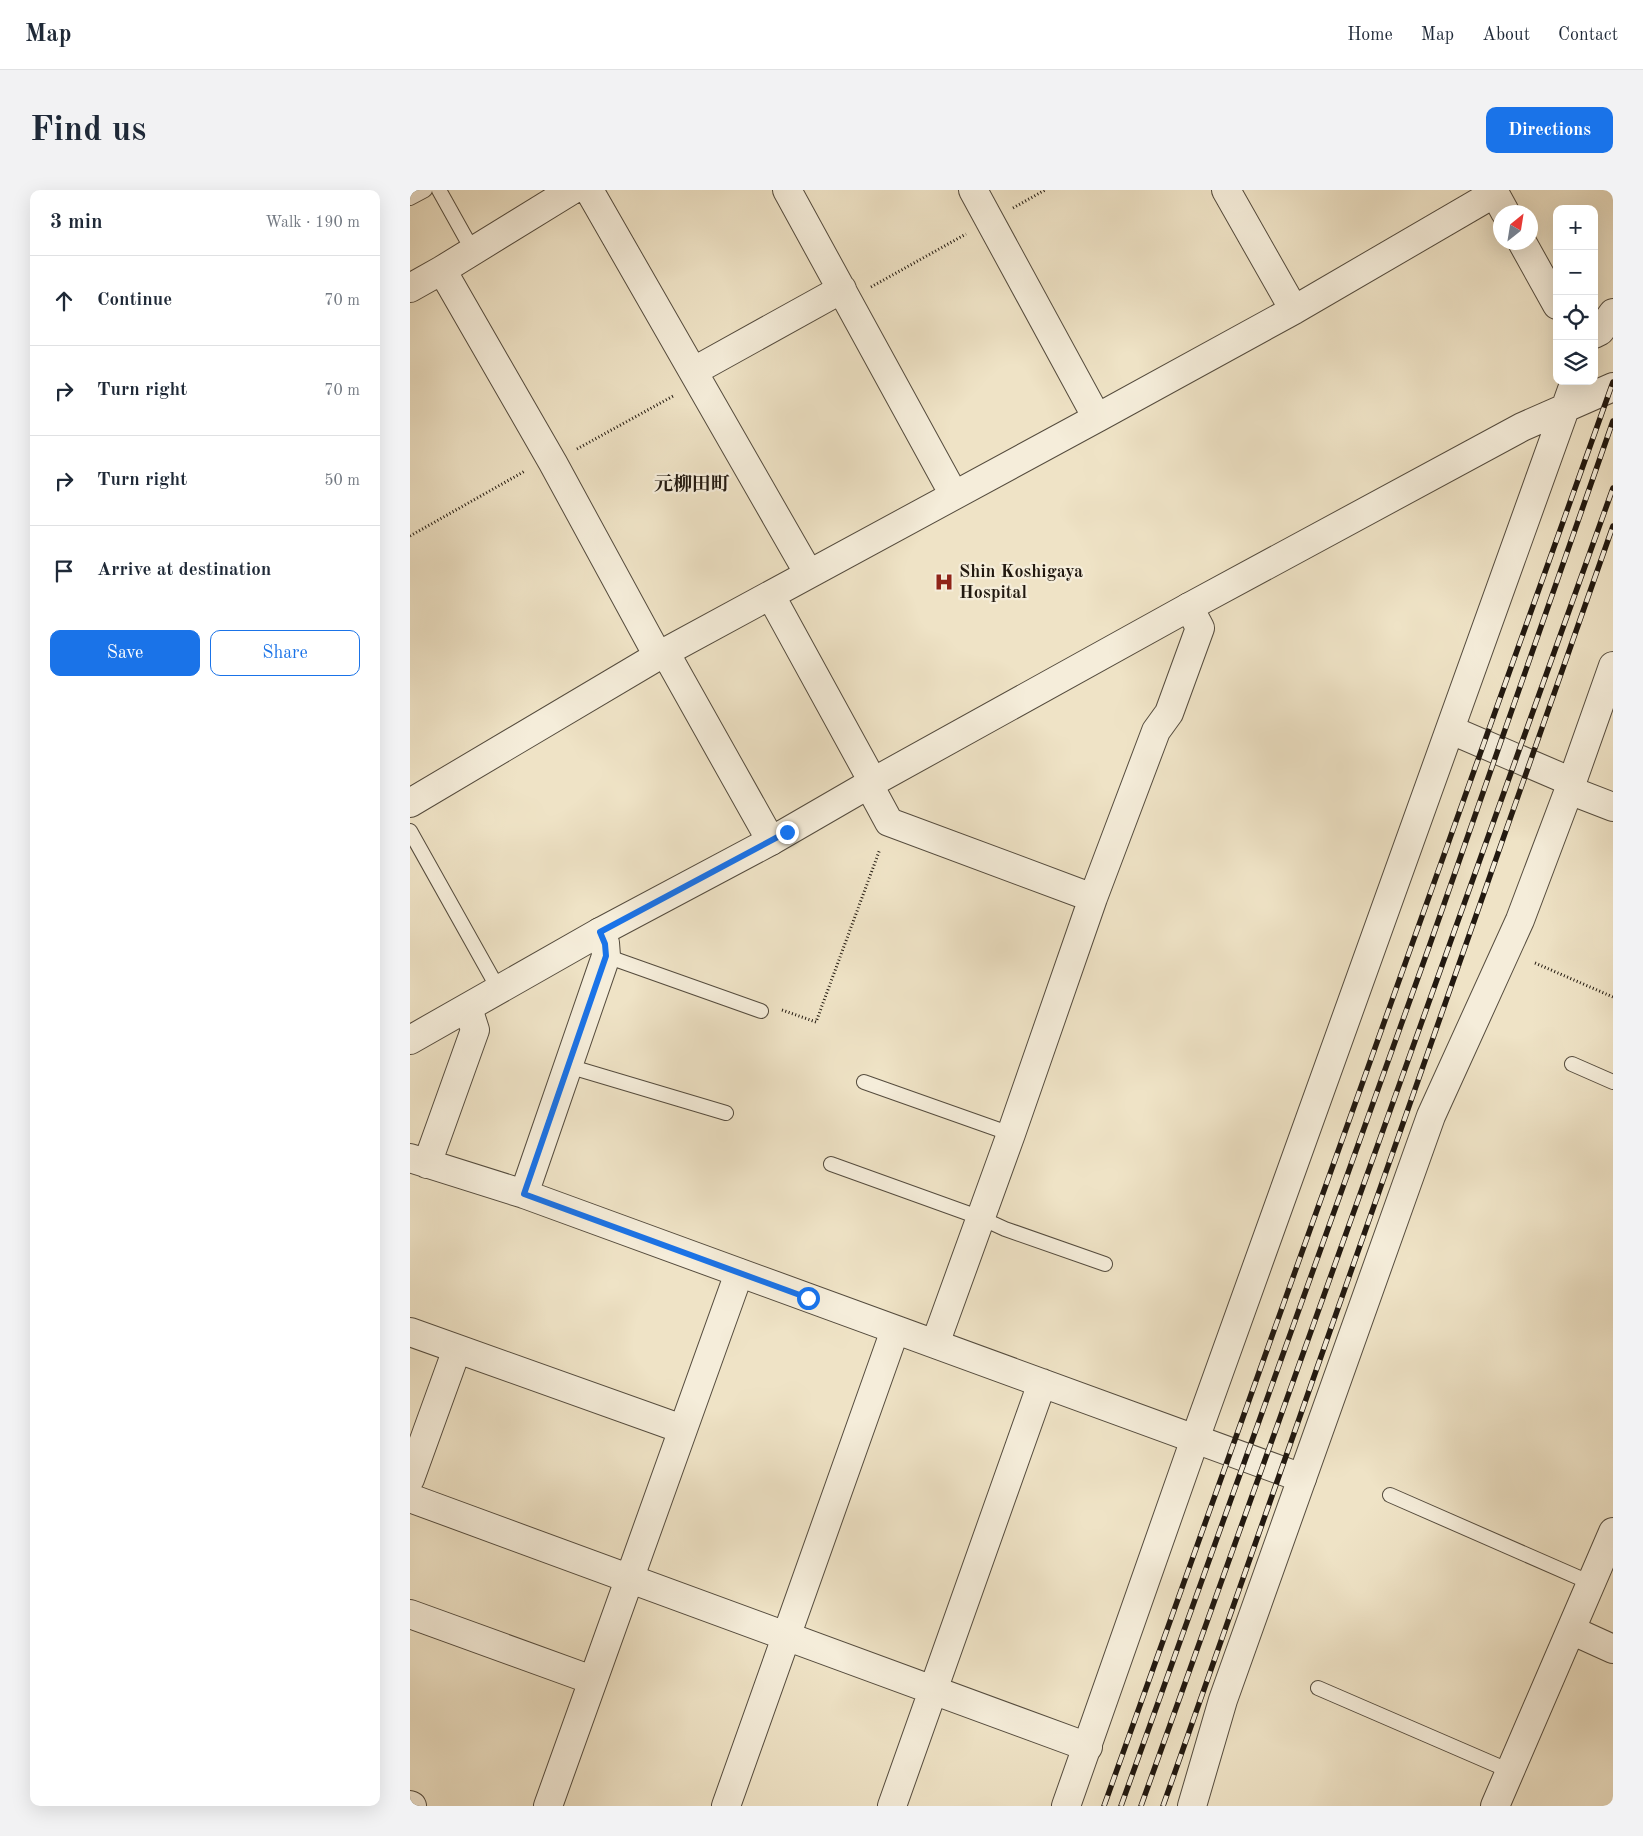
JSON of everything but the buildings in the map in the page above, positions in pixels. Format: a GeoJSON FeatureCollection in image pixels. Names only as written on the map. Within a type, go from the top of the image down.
{"type":"FeatureCollection","features":[{"type":"Feature","properties":{"kind":"street"},"geometry":{"type":"LineString","coordinates":[[410,288],[572,190]]}},
{"type":"Feature","properties":{"kind":"street"},"geometry":{"type":"LineString","coordinates":[[589,190],[810,574]]}},
{"type":"Feature","properties":{"kind":"street"},"geometry":{"type":"LineString","coordinates":[[787,190],[954,495]]}},
{"type":"Feature","properties":{"kind":"street"},"geometry":{"type":"LineString","coordinates":[[973,190],[1097,418]]}},
{"type":"Feature","properties":{"kind":"street"},"geometry":{"type":"LineString","coordinates":[[1226,190],[1294,310]]}},
{"type":"Feature","properties":{"kind":"street"},"geometry":{"type":"LineString","coordinates":[[410,803],[661,654],[1502,197]]}},
{"type":"Feature","properties":{"kind":"street"},"geometry":{"type":"LineString","coordinates":[[1526,250],[1553,298]]}},
{"type":"Feature","properties":{"kind":"street"},"geometry":{"type":"LineString","coordinates":[[442,270],[770,841]]}},
{"type":"Feature","properties":{"kind":"street"},"geometry":{"type":"LineString","coordinates":[[696,376],[844,294]]}},
{"type":"Feature","properties":{"kind":"street"},"geometry":{"type":"LineString","coordinates":[[1598,333],[1613,313]]}},
{"type":"Feature","properties":{"kind":"street"},"geometry":{"type":"LineString","coordinates":[[410,1040],[499,990],[603,944],[770,841],[871,783],[1189,607],[1505,436],[1571,394],[1613,387]]}},
{"type":"Feature","properties":{"kind":"street"},"geometry":{"type":"LineString","coordinates":[[1066,1806],[1195,1438],[1571,394]]}},
{"type":"Feature","properties":{"kind":"street"},"geometry":{"type":"LineString","coordinates":[[770,596],[871,783],[889,822],[1093,898]]}},
{"type":"Feature","properties":{"kind":"street"},"geometry":{"type":"LineString","coordinates":[[935,1344],[1011,1134],[1093,898],[1156,731],[1170,713],[1200,628],[1189,607]]}},
{"type":"Feature","properties":{"kind":"street"},"geometry":{"type":"LineString","coordinates":[[1192,1806],[1223,1700],[1431,1116],[1520,920],[1613,666]]}},
{"type":"Feature","properties":{"kind":"street"},"geometry":{"type":"LineString","coordinates":[[1450,730],[1613,807]]}},
{"type":"Feature","properties":{"kind":"street"},"geometry":{"type":"LineString","coordinates":[[524,1194],[568,1066],[603,944]]}},
{"type":"Feature","properties":{"kind":"street"},"geometry":{"type":"LineString","coordinates":[[468,1008],[475,1030],[418,1161],[524,1194],[1302,1478]]}},
{"type":"Feature","properties":{"kind":"street"},"geometry":{"type":"LineString","coordinates":[[548,1806],[739,1273]]}},
{"type":"Feature","properties":{"kind":"street"},"geometry":{"type":"LineString","coordinates":[[726,1806],[894,1330]]}},
{"type":"Feature","properties":{"kind":"street"},"geometry":{"type":"LineString","coordinates":[[410,1332],[682,1430]]}},
{"type":"Feature","properties":{"kind":"street"},"geometry":{"type":"LineString","coordinates":[[410,1479],[457,1349]]}},
{"type":"Feature","properties":{"kind":"street"},"geometry":{"type":"LineString","coordinates":[[892,1806],[1042,1383]]}},
{"type":"Feature","properties":{"kind":"street"},"geometry":{"type":"LineString","coordinates":[[410,1498],[1088,1747]]}},
{"type":"Feature","properties":{"kind":"street"},"geometry":{"type":"LineString","coordinates":[[1495,1806],[1613,1532]]}},
{"type":"Feature","properties":{"kind":"street"},"geometry":{"type":"LineString","coordinates":[[410,1614],[592,1680]]}},
{"type":"Feature","properties":{"kind":"street"},"geometry":{"type":"LineString","coordinates":[[1571,1630],[1613,1648]]}},
{"type":"Feature","properties":{"kind":"lane"},"geometry":{"type":"LineString","coordinates":[[410,198],[426,190]]}},
{"type":"Feature","properties":{"kind":"lane"},"geometry":{"type":"LineString","coordinates":[[439,190],[473,251]]}},
{"type":"Feature","properties":{"kind":"lane"},"geometry":{"type":"LineString","coordinates":[[410,831],[499,990]]}},
{"type":"Feature","properties":{"kind":"lane"},"geometry":{"type":"LineString","coordinates":[[603,944],[760,1011]]}},
{"type":"Feature","properties":{"kind":"lane"},"geometry":{"type":"LineString","coordinates":[[1572,1064],[1613,1082]]}},
{"type":"Feature","properties":{"kind":"lane"},"geometry":{"type":"LineString","coordinates":[[568,1066],[726,1113]]}},
{"type":"Feature","properties":{"kind":"lane"},"geometry":{"type":"LineString","coordinates":[[864,1082],[1011,1134]]}},
{"type":"Feature","properties":{"kind":"lane"},"geometry":{"type":"LineString","coordinates":[[831,1164],[981,1218],[1006,1230],[1105,1264]]}},
{"type":"Feature","properties":{"kind":"lane"},"geometry":{"type":"LineString","coordinates":[[1390,1495],[1591,1583]]}},
{"type":"Feature","properties":{"kind":"lane"},"geometry":{"type":"LineString","coordinates":[[1318,1688],[1510,1771]]}},
{"type":"Feature","properties":{"kind":"path"},"geometry":{"type":"LineString","coordinates":[[844,294],[1045,190]]}},
{"type":"Feature","properties":{"kind":"path"},"geometry":{"type":"LineString","coordinates":[[410,536],[551,460],[696,376]]}},
{"type":"Feature","properties":{"kind":"path"},"geometry":{"type":"LineString","coordinates":[[760,1011],[763,1003],[816,1022],[889,822]]}},
{"type":"Feature","properties":{"kind":"path"},"geometry":{"type":"LineString","coordinates":[[1535,963],[1613,997]]}},
{"type":"Feature","properties":{"kind":"railway"},"geometry":{"type":"LineString","coordinates":[[1104,1806],[1613,382]]}},
{"type":"Feature","properties":{"kind":"railway"},"geometry":{"type":"LineString","coordinates":[[1121,1806],[1429,947],[1613,421]]}},
{"type":"Feature","properties":{"kind":"railway"},"geometry":{"type":"LineString","coordinates":[[1141,1806],[1613,488]]}},
{"type":"Feature","properties":{"kind":"railway"},"geometry":{"type":"LineString","coordinates":[[1163,1806],[1613,526]]}},
{"type":"Feature","properties":{"kind":"place","name":"Shin Koshigaya Hospital"},"geometry":{"type":"Point","coordinates":[944,582]}},
{"type":"Feature","properties":{"kind":"district","name":"元柳田町"},"geometry":{"type":"Point","coordinates":[692,485]}},
{"type":"Feature","properties":{"kind":"route"},"geometry":{"type":"LineString","coordinates":[[787,832],[600,932],[605,944],[606,956],[524,1194],[808,1298]]}}]}
